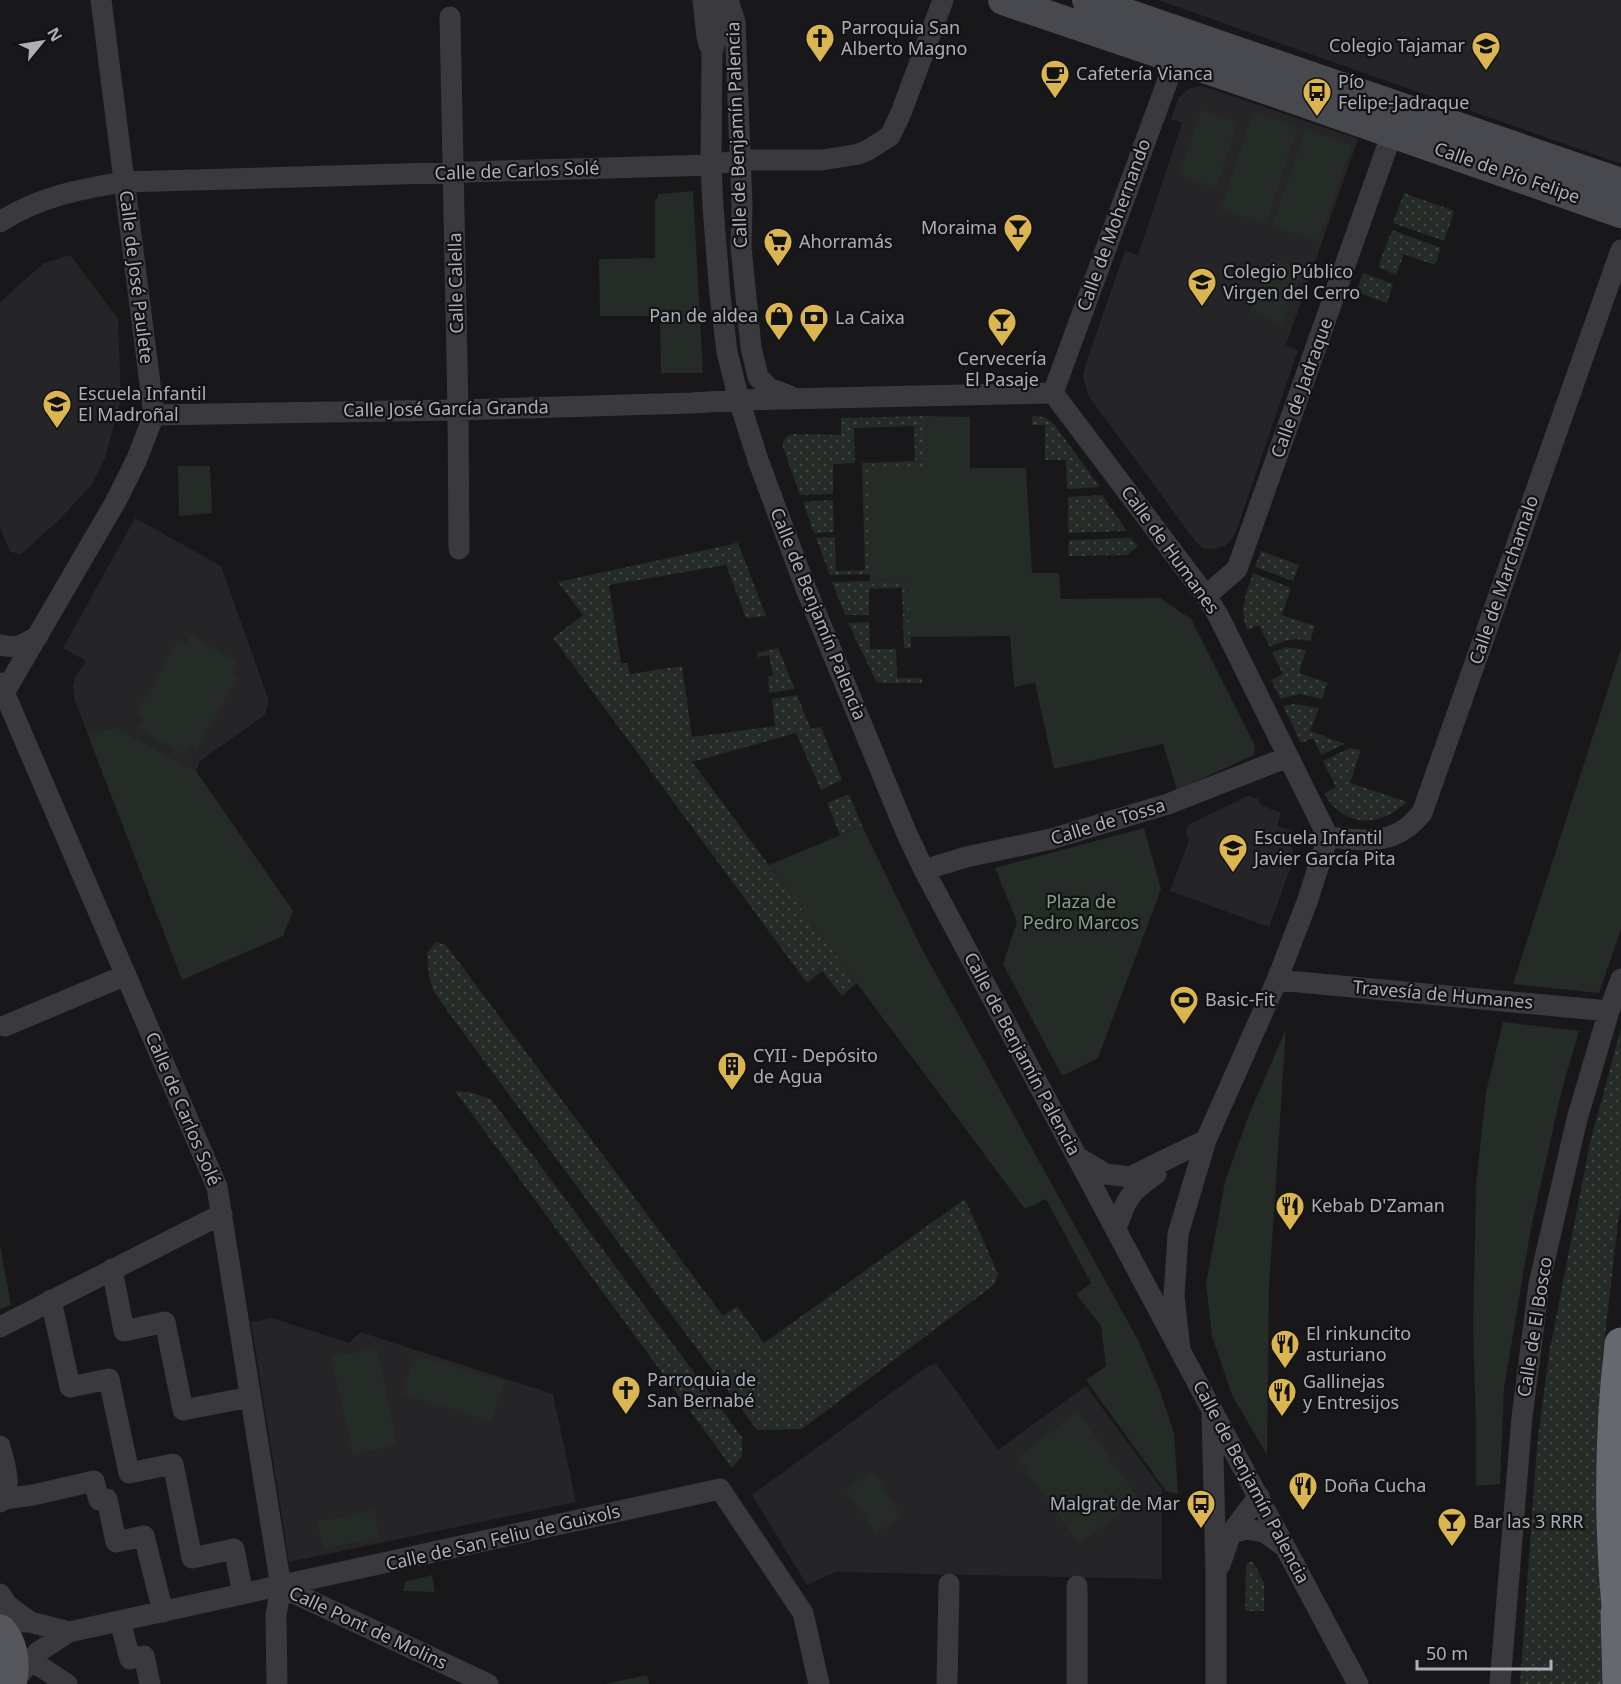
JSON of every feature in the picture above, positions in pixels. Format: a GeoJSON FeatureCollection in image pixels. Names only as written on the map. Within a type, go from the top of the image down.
{"type":"FeatureCollection","features":[{"type":"Feature","properties":{"kind":"highway"},"geometry":{"type":"LineString","coordinates":[[1619,1684],[1613,1484],[1616,1387],[1621,1344]]}},
{"type":"Feature","properties":{"kind":"highway"},"geometry":{"type":"LineString","coordinates":[[1616,1593],[1621,1635]]}},
{"type":"Feature","properties":{"kind":"main road"},"geometry":{"type":"LineString","coordinates":[[11,1684],[12,1652],[4,1636],[15,1626]]}},
{"type":"Feature","properties":{"kind":"street","name":"Calle de José Paulete"},"geometry":{"type":"LineString","coordinates":[[1,691],[38,635],[116,501],[136,462],[154,415],[101,0]]}},
{"type":"Feature","properties":{"kind":"street","name":"Calle de Benjamín Palencia"},"geometry":{"type":"LineString","coordinates":[[703,0],[707,37],[712,53]]}},
{"type":"Feature","properties":{"kind":"street","name":"Calle de Benjamín Palencia"},"geometry":{"type":"LineString","coordinates":[[722,0],[720,22],[712,53],[711,165],[720,295],[727,352],[758,460],[806,589],[906,832],[924,870],[1358,1684]]}},
{"type":"Feature","properties":{"kind":"street","name":"Calle de Benjamín Palencia"},"geometry":{"type":"LineString","coordinates":[[728,0],[735,22],[743,279],[751,347],[758,377]]}},
{"type":"Feature","properties":{"kind":"street","name":"Calle de Carlos Solé"},"geometry":{"type":"LineString","coordinates":[[0,222],[13,213],[48,198],[90,187],[124,182],[711,165],[740,160],[822,160],[858,154],[890,136],[901,113],[943,0]]}},
{"type":"Feature","properties":{"kind":"street","name":"Calle de Pío Felipe"},"geometry":{"type":"LineString","coordinates":[[1003,0],[1180,46],[1397,120],[1621,183]]}},
{"type":"Feature","properties":{"kind":"street","name":"Calle de Pío Felipe"},"geometry":{"type":"LineString","coordinates":[[1087,0],[1180,46]]}},
{"type":"Feature","properties":{"kind":"street","name":"Calle Calella"},"geometry":{"type":"LineString","coordinates":[[450,17],[459,549]]}},
{"type":"Feature","properties":{"kind":"street","name":"Calle de Mohernando"},"geometry":{"type":"LineString","coordinates":[[1053,393],[1180,46]]}},
{"type":"Feature","properties":{"kind":"street","name":"Calle de Pío Felipe"},"geometry":{"type":"LineString","coordinates":[[1397,120],[1621,213]]}},
{"type":"Feature","properties":{"kind":"street","name":"Calle de Jadraque"},"geometry":{"type":"LineString","coordinates":[[1206,596],[1237,569],[1397,120]]}},
{"type":"Feature","properties":{"kind":"street","name":"Calle de Marchamalo"},"geometry":{"type":"LineString","coordinates":[[1328,837],[1373,840],[1393,836],[1409,826],[1422,813],[1621,250]]}},
{"type":"Feature","properties":{"kind":"street"},"geometry":{"type":"LineString","coordinates":[[739,400],[753,389],[758,377],[769,388],[796,398]]}},
{"type":"Feature","properties":{"kind":"street"},"geometry":{"type":"LineString","coordinates":[[739,400],[1053,393]]}},
{"type":"Feature","properties":{"kind":"street","name":"Calle de Humanes"},"geometry":{"type":"LineString","coordinates":[[1053,393],[1218,615],[1328,837]]}},
{"type":"Feature","properties":{"kind":"street","name":"Calle José García Granda"},"geometry":{"type":"LineString","coordinates":[[154,415],[458,410],[739,400]]}},
{"type":"Feature","properties":{"kind":"street"},"geometry":{"type":"LineString","coordinates":[[0,645],[12,648],[22,646],[38,635]]}},
{"type":"Feature","properties":{"kind":"street","name":"Calle de Carlos Solé"},"geometry":{"type":"LineString","coordinates":[[1,691],[217,1187],[281,1587],[276,1615],[277,1684]]}},
{"type":"Feature","properties":{"kind":"street","name":"Calle de Tossa"},"geometry":{"type":"LineString","coordinates":[[924,870],[1052,839],[1168,804],[1288,757]]}},
{"type":"Feature","properties":{"kind":"street"},"geometry":{"type":"LineString","coordinates":[[1180,1350],[1174,1296],[1178,1234],[1206,1140],[1277,980],[1307,902],[1328,837]]}},
{"type":"Feature","properties":{"kind":"street"},"geometry":{"type":"LineString","coordinates":[[5,1026],[126,975]]}},
{"type":"Feature","properties":{"kind":"street","name":"Calle de El Bosco"},"geometry":{"type":"LineString","coordinates":[[1500,1684],[1522,1417],[1539,1284],[1578,1119],[1609,1011],[1621,979]]}},
{"type":"Feature","properties":{"kind":"street","name":"Travesía de Humanes"},"geometry":{"type":"LineString","coordinates":[[1277,980],[1609,1011]]}},
{"type":"Feature","properties":{"kind":"street"},"geometry":{"type":"LineString","coordinates":[[1078,1158],[1106,1174],[1130,1178],[1206,1140]]}},
{"type":"Feature","properties":{"kind":"street"},"geometry":{"type":"LineString","coordinates":[[1116,1229],[1125,1203],[1136,1188],[1206,1140]]}},
{"type":"Feature","properties":{"kind":"street"},"geometry":{"type":"LineString","coordinates":[[0,1327],[222,1214]]}},
{"type":"Feature","properties":{"kind":"street"},"geometry":{"type":"LineString","coordinates":[[112,1269],[124,1331],[165,1322],[183,1410],[250,1397]]}},
{"type":"Feature","properties":{"kind":"street"},"geometry":{"type":"LineString","coordinates":[[51,1300],[70,1387],[109,1379],[129,1473],[173,1464],[192,1558],[234,1549],[243,1594]]}},
{"type":"Feature","properties":{"kind":"street"},"geometry":{"type":"LineString","coordinates":[[1212,1410],[1216,1684]]}},
{"type":"Feature","properties":{"kind":"street"},"geometry":{"type":"LineString","coordinates":[[0,1446],[8,1483],[2,1500],[33,1496],[94,1481],[99,1500],[107,1499],[116,1542],[144,1536],[163,1612]]}},
{"type":"Feature","properties":{"kind":"street","name":"Calle de San Feliu de Guixols"},"geometry":{"type":"LineString","coordinates":[[0,1622],[15,1626],[69,1632],[720,1489],[803,1613],[819,1684]]}},
{"type":"Feature","properties":{"kind":"street"},"geometry":{"type":"LineString","coordinates":[[1216,1574],[1232,1533],[1259,1496]]}},
{"type":"Feature","properties":{"kind":"street"},"geometry":{"type":"LineString","coordinates":[[1232,1533],[1246,1529],[1263,1532],[1287,1548]]}},
{"type":"Feature","properties":{"kind":"street"},"geometry":{"type":"LineString","coordinates":[[947,1684],[949,1584]]}},
{"type":"Feature","properties":{"kind":"street"},"geometry":{"type":"LineString","coordinates":[[1077,1586],[1077,1684]]}},
{"type":"Feature","properties":{"kind":"street","name":"Calle Pont de Molins"},"geometry":{"type":"LineString","coordinates":[[281,1587],[488,1684]]}},
{"type":"Feature","properties":{"kind":"street","name":"Calle de San Feliu de Guixols"},"geometry":{"type":"LineString","coordinates":[[0,1594],[15,1626]]}},
{"type":"Feature","properties":{"kind":"street"},"geometry":{"type":"LineString","coordinates":[[120,1621],[130,1659],[144,1656],[150,1684]]}},
{"type":"Feature","properties":{"kind":"street","name":"Calle de San Feliu de Guixols"},"geometry":{"type":"LineString","coordinates":[[11,1684],[38,1652],[69,1632]]}},
{"type":"Feature","properties":{"kind":"street"},"geometry":{"type":"LineString","coordinates":[[41,1667],[67,1684]]}},
{"type":"Feature","properties":{"kind":"shaded area","name":"Colegio Tajamar"},"geometry":{"type":"Polygon","coordinates":[[[1158,0],[1621,0],[1621,163],[1613,161],[1158,0]]]}},
{"type":"Feature","properties":{"kind":"shaded area","name":"Colegio Público Virgen del Cerro"},"geometry":{"type":"Polygon","coordinates":[[[1202,86],[1358,139],[1286,345],[1298,350],[1237,529],[1225,546],[1212,549],[1203,548],[1195,541],[1088,395],[1083,377],[1125,251],[1138,255],[1182,123],[1171,119],[1178,99],[1191,88],[1202,86]]]}},
{"type":"Feature","properties":{"kind":"shaded area","name":"Escuela Infantil El Madroñal"},"geometry":{"type":"Polygon","coordinates":[[[70,255],[118,319],[121,399],[105,458],[93,483],[59,520],[20,555],[10,551],[0,528],[0,302],[44,263],[70,255]]]}},
{"type":"Feature","properties":{"kind":"shaded area"},"geometry":{"type":"Polygon","coordinates":[[[135,518],[221,566],[269,701],[265,715],[200,761],[196,771],[115,727],[88,735],[75,701],[73,688],[75,678],[86,661],[63,648],[135,518]]]}},
{"type":"Feature","properties":{"kind":"shaded area","name":"Escuela Infantil Javier García Pita"},"geometry":{"type":"Polygon","coordinates":[[[1248,796],[1258,799],[1261,805],[1281,813],[1277,826],[1291,831],[1288,839],[1295,855],[1269,927],[1170,891],[1189,840],[1186,833],[1188,825],[1248,796]]]}},
{"type":"Feature","properties":{"kind":"shaded area"},"geometry":{"type":"Polygon","coordinates":[[[272,1318],[349,1343],[360,1332],[553,1394],[576,1502],[289,1562],[251,1322],[272,1318]]]}},
{"type":"Feature","properties":{"kind":"shaded area"},"geometry":{"type":"Polygon","coordinates":[[[936,1363],[998,1450],[1086,1386],[1162,1489],[1162,1579],[836,1572],[807,1585],[752,1495],[928,1366],[936,1363]]]}},
{"type":"Feature","properties":{"kind":"green space"},"geometry":{"type":"Polygon","coordinates":[[[1201,110],[1238,123],[1216,188],[1179,175],[1201,110]]]}},
{"type":"Feature","properties":{"kind":"green space"},"geometry":{"type":"Polygon","coordinates":[[[1253,112],[1298,126],[1266,224],[1221,209],[1253,112]]]}},
{"type":"Feature","properties":{"kind":"green space"},"geometry":{"type":"Polygon","coordinates":[[[1306,129],[1352,146],[1318,242],[1272,226],[1306,129]]]}},
{"type":"Feature","properties":{"kind":"green space"},"geometry":{"type":"Polygon","coordinates":[[[693,191],[703,373],[661,373],[660,316],[600,316],[599,259],[655,258],[655,202],[659,194],[693,191]]]}},
{"type":"Feature","properties":{"kind":"green space"},"geometry":{"type":"Polygon","coordinates":[[[1404,193],[1454,211],[1444,241],[1393,223],[1404,193]]]}},
{"type":"Feature","properties":{"kind":"green space"},"geometry":{"type":"Polygon","coordinates":[[[1392,230],[1441,248],[1435,265],[1404,254],[1396,275],[1378,267],[1392,230]]]}},
{"type":"Feature","properties":{"kind":"green space"},"geometry":{"type":"Polygon","coordinates":[[[1271,258],[1303,270],[1282,324],[1250,312],[1271,258]]]}},
{"type":"Feature","properties":{"kind":"green space"},"geometry":{"type":"Polygon","coordinates":[[[1363,273],[1393,284],[1387,303],[1356,292],[1363,273]]]}},
{"type":"Feature","properties":{"kind":"green space"},"geometry":{"type":"Polygon","coordinates":[[[926,416],[927,468],[871,574],[830,575],[816,538],[835,537],[836,571],[865,570],[862,463],[915,461],[914,426],[854,428],[855,463],[833,464],[833,494],[800,495],[782,444],[786,437],[792,434],[841,435],[841,418],[926,416]]]}},
{"type":"Feature","properties":{"kind":"green space"},"geometry":{"type":"Polygon","coordinates":[[[926,416],[970,417],[970,468],[1026,468],[1032,573],[1059,573],[1061,599],[1160,598],[1191,619],[1255,746],[1254,755],[1177,790],[1163,744],[1054,769],[1035,683],[1014,687],[1010,636],[910,637],[908,580],[870,581],[868,470],[927,468],[926,416]]]}},
{"type":"Feature","properties":{"kind":"green space"},"geometry":{"type":"Polygon","coordinates":[[[1032,416],[1044,417],[1054,424],[1100,487],[1067,489],[1066,460],[1045,460],[1045,425],[1032,425],[1032,416]]]}},
{"type":"Feature","properties":{"kind":"green space"},"geometry":{"type":"Polygon","coordinates":[[[178,466],[210,466],[212,513],[179,516],[178,466]]]}},
{"type":"Feature","properties":{"kind":"green space"},"geometry":{"type":"Polygon","coordinates":[[[1102,495],[1127,531],[1068,533],[1068,497],[1102,495]]]}},
{"type":"Feature","properties":{"kind":"green space"},"geometry":{"type":"Polygon","coordinates":[[[833,500],[834,532],[814,533],[803,502],[833,500]]]}},
{"type":"Feature","properties":{"kind":"green space"},"geometry":{"type":"Polygon","coordinates":[[[1131,538],[1138,546],[1127,555],[1068,556],[1069,540],[1131,538]]]}},
{"type":"Feature","properties":{"kind":"green space"},"geometry":{"type":"Polygon","coordinates":[[[738,543],[766,616],[746,618],[726,565],[609,585],[621,663],[627,663],[630,674],[682,666],[692,737],[775,726],[772,699],[797,695],[811,729],[821,727],[842,780],[821,790],[796,733],[692,762],[857,983],[842,996],[822,971],[807,983],[553,638],[583,615],[558,582],[738,543]]]}},
{"type":"Feature","properties":{"kind":"green space"},"geometry":{"type":"Polygon","coordinates":[[[1261,551],[1299,565],[1293,581],[1255,567],[1261,551]]]}},
{"type":"Feature","properties":{"kind":"green space"},"geometry":{"type":"Polygon","coordinates":[[[1253,573],[1291,588],[1282,615],[1315,626],[1310,641],[1289,640],[1270,647],[1259,625],[1247,630],[1244,608],[1253,573]]]}},
{"type":"Feature","properties":{"kind":"green space"},"geometry":{"type":"Polygon","coordinates":[[[908,580],[911,648],[904,648],[902,588],[869,589],[869,615],[845,615],[832,582],[908,580]]]}},
{"type":"Feature","properties":{"kind":"green space"},"geometry":{"type":"Polygon","coordinates":[[[869,622],[870,649],[896,649],[897,678],[922,678],[922,683],[877,683],[848,623],[869,622]]]}},
{"type":"Feature","properties":{"kind":"green space"},"geometry":{"type":"Polygon","coordinates":[[[191,635],[237,662],[231,672],[238,677],[197,749],[190,745],[185,755],[138,728],[144,718],[136,714],[177,641],[185,645],[191,635]]]}},
{"type":"Feature","properties":{"kind":"green space"},"geometry":{"type":"Polygon","coordinates":[[[1286,647],[1306,650],[1299,673],[1328,683],[1322,699],[1299,694],[1281,699],[1271,680],[1283,674],[1272,653],[1286,647]]]}},
{"type":"Feature","properties":{"kind":"green space"},"geometry":{"type":"Polygon","coordinates":[[[778,648],[795,689],[769,693],[768,676],[773,676],[769,655],[757,657],[757,653],[778,648]]]}},
{"type":"Feature","properties":{"kind":"green space"},"geometry":{"type":"Polygon","coordinates":[[[1621,649],[1621,929],[1599,993],[1513,984],[1621,649]]]}},
{"type":"Feature","properties":{"kind":"green space"},"geometry":{"type":"Polygon","coordinates":[[[1294,704],[1319,708],[1310,731],[1345,744],[1321,755],[1313,738],[1301,743],[1283,706],[1294,704]]]}},
{"type":"Feature","properties":{"kind":"green space"},"geometry":{"type":"Polygon","coordinates":[[[115,727],[196,771],[293,911],[283,936],[182,980],[88,735],[115,727]]]}},
{"type":"Feature","properties":{"kind":"green space"},"geometry":{"type":"Polygon","coordinates":[[[1350,748],[1361,750],[1350,783],[1407,802],[1396,811],[1374,820],[1352,818],[1333,805],[1324,794],[1336,787],[1323,761],[1350,748]]]}},
{"type":"Feature","properties":{"kind":"green space"},"geometry":{"type":"Polygon","coordinates":[[[849,794],[862,826],[840,835],[827,803],[849,794]]]}},
{"type":"Feature","properties":{"kind":"green space"},"geometry":{"type":"Polygon","coordinates":[[[862,826],[921,947],[1139,1342],[1160,1391],[1174,1433],[1178,1494],[1166,1491],[1086,1380],[1106,1366],[1101,1326],[1076,1294],[1091,1283],[1046,1199],[1025,1209],[769,865],[862,826]]]}},
{"type":"Feature","properties":{"kind":"green space","name":"Plaza de Pedro Marcos"},"geometry":{"type":"Polygon","coordinates":[[[1144,828],[1161,889],[1098,1058],[1062,1076],[1003,964],[1017,922],[995,868],[1144,828]]]}},
{"type":"Feature","properties":{"kind":"green space"},"geometry":{"type":"Polygon","coordinates":[[[436,942],[446,945],[723,1316],[737,1306],[764,1343],[965,1199],[998,1274],[995,1284],[802,1429],[757,1430],[433,990],[429,977],[427,953],[436,942]]]}},
{"type":"Feature","properties":{"kind":"green space"},"geometry":{"type":"Polygon","coordinates":[[[1503,1022],[1579,1031],[1562,1089],[1531,1228],[1504,1388],[1500,1484],[1476,1486],[1473,1329],[1476,1185],[1486,1092],[1503,1022]]]}},
{"type":"Feature","properties":{"kind":"green space"},"geometry":{"type":"Polygon","coordinates":[[[1621,1028],[1621,1207],[1602,1362],[1600,1475],[1609,1684],[1520,1684],[1537,1445],[1549,1354],[1590,1143],[1621,1028]]]}},
{"type":"Feature","properties":{"kind":"green space"},"geometry":{"type":"Polygon","coordinates":[[[1286,1029],[1269,1286],[1267,1455],[1232,1395],[1212,1336],[1206,1284],[1225,1182],[1248,1117],[1286,1029]]]}},
{"type":"Feature","properties":{"kind":"green space"},"geometry":{"type":"Polygon","coordinates":[[[455,1091],[469,1092],[491,1099],[742,1437],[742,1456],[732,1468],[455,1091]]]}},
{"type":"Feature","properties":{"kind":"green space"},"geometry":{"type":"Polygon","coordinates":[[[0,1245],[11,1305],[0,1309],[0,1245]]]}},
{"type":"Feature","properties":{"kind":"green space"},"geometry":{"type":"Polygon","coordinates":[[[377,1348],[397,1445],[353,1454],[331,1357],[377,1348]]]}},
{"type":"Feature","properties":{"kind":"green space"},"geometry":{"type":"Polygon","coordinates":[[[415,1355],[505,1381],[491,1421],[402,1394],[415,1355]]]}},
{"type":"Feature","properties":{"kind":"green space"},"geometry":{"type":"Polygon","coordinates":[[[1078,1411],[1139,1500],[1079,1544],[1017,1458],[1078,1411]]]}},
{"type":"Feature","properties":{"kind":"green space"},"geometry":{"type":"Polygon","coordinates":[[[873,1471],[902,1516],[876,1533],[846,1489],[873,1471]]]}},
{"type":"Feature","properties":{"kind":"green space"},"geometry":{"type":"Polygon","coordinates":[[[374,1509],[380,1537],[323,1549],[317,1521],[349,1517],[374,1509]]]}},
{"type":"Feature","properties":{"kind":"green space"},"geometry":{"type":"Polygon","coordinates":[[[1253,1562],[1264,1582],[1264,1611],[1245,1611],[1246,1565],[1253,1562]]]}},
{"type":"Feature","properties":{"kind":"green space"},"geometry":{"type":"Polygon","coordinates":[[[432,1575],[435,1592],[403,1591],[405,1582],[432,1575]]]}},
{"type":"Feature","properties":{"kind":"green space"},"geometry":{"type":"Polygon","coordinates":[[[647,1675],[649,1684],[605,1684],[647,1675]]]}},
{"type":"Feature","properties":{"kind":"place","name":"Parroquia San Alberto Magno"},"geometry":{"type":"Point","coordinates":[820,64]}},
{"type":"Feature","properties":{"kind":"place","name":"Colegio Tajamar"},"geometry":{"type":"Point","coordinates":[1486,72]}},
{"type":"Feature","properties":{"kind":"place","name":"Cafetería Vianca"},"geometry":{"type":"Point","coordinates":[1055,100]}},
{"type":"Feature","properties":{"kind":"place","name":"Pío Felipe-Jadraque"},"geometry":{"type":"Point","coordinates":[1317,118]}},
{"type":"Feature","properties":{"kind":"place","name":"Moraima"},"geometry":{"type":"Point","coordinates":[1018,254]}},
{"type":"Feature","properties":{"kind":"place","name":"Ahorramás"},"geometry":{"type":"Point","coordinates":[778,268]}},
{"type":"Feature","properties":{"kind":"place","name":"Colegio Público Virgen del Cerro"},"geometry":{"type":"Point","coordinates":[1202,308]}},
{"type":"Feature","properties":{"kind":"place","name":"Pan de aldea"},"geometry":{"type":"Point","coordinates":[779,342]}},
{"type":"Feature","properties":{"kind":"place","name":"La Caixa"},"geometry":{"type":"Point","coordinates":[814,344]}},
{"type":"Feature","properties":{"kind":"place","name":"Cervecería El Pasaje"},"geometry":{"type":"Point","coordinates":[1002,348]}},
{"type":"Feature","properties":{"kind":"place","name":"Escuela Infantil El Madroñal"},"geometry":{"type":"Point","coordinates":[57,430]}},
{"type":"Feature","properties":{"kind":"place","name":"Escuela Infantil Javier García Pita"},"geometry":{"type":"Point","coordinates":[1233,874]}},
{"type":"Feature","properties":{"kind":"place","name":"Basic-Fit"},"geometry":{"type":"Point","coordinates":[1184,1026]}},
{"type":"Feature","properties":{"kind":"place","name":"CYII - Depósito de Agua"},"geometry":{"type":"Point","coordinates":[732,1092]}},
{"type":"Feature","properties":{"kind":"place","name":"Kebab D'Zaman"},"geometry":{"type":"Point","coordinates":[1290,1232]}},
{"type":"Feature","properties":{"kind":"place","name":"El rinkuncito asturiano"},"geometry":{"type":"Point","coordinates":[1285,1370]}},
{"type":"Feature","properties":{"kind":"place","name":"Parroquia de San Bernabé"},"geometry":{"type":"Point","coordinates":[626,1416]}},
{"type":"Feature","properties":{"kind":"place","name":"Gallinejas y Entresijos"},"geometry":{"type":"Point","coordinates":[1282,1418]}},
{"type":"Feature","properties":{"kind":"place","name":"Doña Cucha"},"geometry":{"type":"Point","coordinates":[1303,1512]}},
{"type":"Feature","properties":{"kind":"place","name":"Malgrat de Mar"},"geometry":{"type":"Point","coordinates":[1201,1530]}},
{"type":"Feature","properties":{"kind":"place","name":"Bar las 3 RRR"},"geometry":{"type":"Point","coordinates":[1452,1548]}}]}
